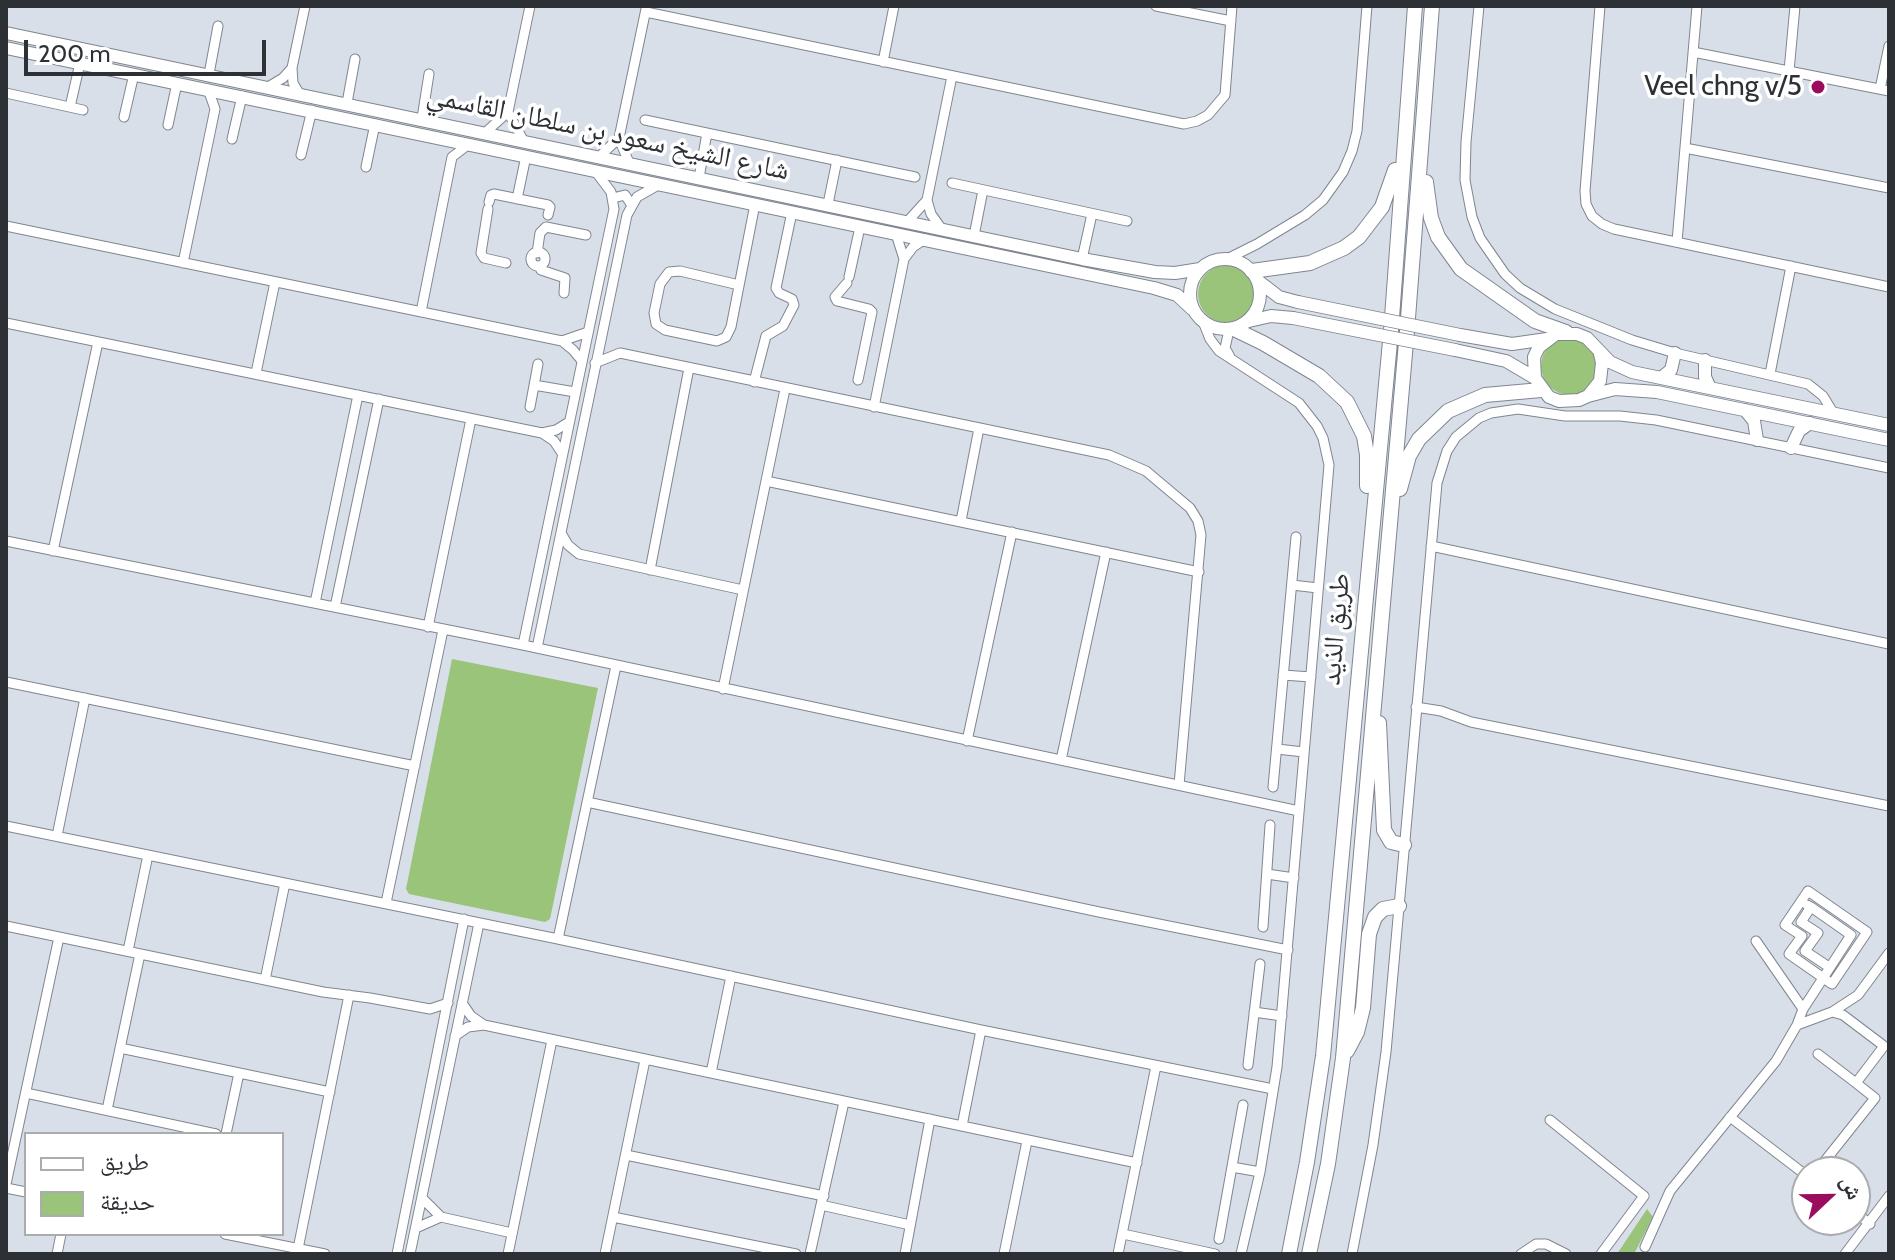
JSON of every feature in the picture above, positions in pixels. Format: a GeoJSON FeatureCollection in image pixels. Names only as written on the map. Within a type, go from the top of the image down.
{"type":"FeatureCollection","features":[{"type":"Feature","properties":{"kind":"highway","name":"طريق الذيد"},"geometry":{"type":"LineString","coordinates":[[1289,1254],[1323,1056],[1391,331],[1415,6]]}},
{"type":"Feature","properties":{"kind":"highway","name":"طريق الذيد"},"geometry":{"type":"LineString","coordinates":[[1309,1254],[1328,1164],[1343,1058],[1432,6]]}},
{"type":"Feature","properties":{"kind":"highway"},"geometry":{"type":"LineString","coordinates":[[1425,94],[1429,128],[1427,199],[1438,237],[1448,254],[1476,282],[1520,312],[1566,332]]}},
{"type":"Feature","properties":{"kind":"highway"},"geometry":{"type":"LineString","coordinates":[[1253,274],[1310,263],[1344,248],[1359,237],[1372,223],[1390,190],[1405,119]]}},
{"type":"Feature","properties":{"kind":"highway"},"geometry":{"type":"LineString","coordinates":[[1232,329],[1292,359],[1334,388],[1357,418],[1364,436],[1368,474],[1357,602],[1357,677]]}},
{"type":"Feature","properties":{"kind":"highway"},"geometry":{"type":"LineString","coordinates":[[1376,680],[1389,611],[1399,495],[1409,456],[1433,423],[1466,401],[1538,384]]}},
{"type":"Feature","properties":{"kind":"highway"},"geometry":{"type":"LineString","coordinates":[[1374,704],[1380,726],[1384,830],[1391,842],[1404,845]]}},
{"type":"Feature","properties":{"kind":"highway"},"geometry":{"type":"LineString","coordinates":[[1343,1058],[1357,1032],[1363,1008],[1369,934],[1375,917],[1383,909],[1399,906]]}},
{"type":"Feature","properties":{"kind":"main road","name":"شارع الشيخ سعود بن سلطان القاسمي"},"geometry":{"type":"LineString","coordinates":[[6,33],[1082,259],[1155,272],[1200,269]]}},
{"type":"Feature","properties":{"kind":"main road"},"geometry":{"type":"LineString","coordinates":[[41,55],[45,45],[57,43]]}},
{"type":"Feature","properties":{"kind":"main road","name":"شارع الشيخ سعود بن سلطان القاسمي"},"geometry":{"type":"LineString","coordinates":[[6,48],[1162,290],[1183,300],[1192,309]]}},
{"type":"Feature","properties":{"kind":"main road"},"geometry":{"type":"LineString","coordinates":[[925,239],[941,237],[941,228]]}},
{"type":"Feature","properties":{"kind":"main road"},"geometry":{"type":"LineString","coordinates":[[1889,425],[1621,367],[1600,354],[1587,338],[1566,332],[1547,339],[1512,344],[1298,302],[1279,297],[1235,260],[1215,260],[1200,269],[1190,288],[1192,309],[1204,324],[1216,329],[1232,329],[1271,316],[1293,318],[1506,361],[1559,401],[1579,400],[1615,389],[1642,390],[1889,440]]}},
{"type":"Feature","properties":{"kind":"main road"},"geometry":{"type":"LineString","coordinates":[[1249,321],[1258,306],[1260,288],[1253,274]]}},
{"type":"Feature","properties":{"kind":"main road"},"geometry":{"type":"LineString","coordinates":[[1538,384],[1534,357],[1547,339]]}},
{"type":"Feature","properties":{"kind":"main road"},"geometry":{"type":"LineString","coordinates":[[1661,378],[1671,370],[1675,353]]}},
{"type":"Feature","properties":{"kind":"main road"},"geometry":{"type":"LineString","coordinates":[[1588,396],[1602,373],[1600,354]]}},
{"type":"Feature","properties":{"kind":"main road"},"geometry":{"type":"LineString","coordinates":[[1705,360],[1705,377],[1710,388]]}},
{"type":"Feature","properties":{"kind":"main road"},"geometry":{"type":"LineString","coordinates":[[1745,410],[1754,421],[1757,440]]}},
{"type":"Feature","properties":{"kind":"main road"},"geometry":{"type":"LineString","coordinates":[[1791,448],[1799,431],[1810,423]]}},
{"type":"Feature","properties":{"kind":"street"},"geometry":{"type":"LineString","coordinates":[[299,93],[293,83],[292,68],[305,6]]}},
{"type":"Feature","properties":{"kind":"street"},"geometry":{"type":"LineString","coordinates":[[486,132],[508,112],[530,6]]}},
{"type":"Feature","properties":{"kind":"street"},"geometry":{"type":"LineString","coordinates":[[883,62],[894,6]]}},
{"type":"Feature","properties":{"kind":"street"},"geometry":{"type":"LineString","coordinates":[[1156,6],[1231,21]]}},
{"type":"Feature","properties":{"kind":"street"},"geometry":{"type":"LineString","coordinates":[[629,163],[619,138],[646,9],[1184,124],[1197,121],[1225,95],[1232,6]]}},
{"type":"Feature","properties":{"kind":"street"},"geometry":{"type":"LineString","coordinates":[[1227,259],[1305,215],[1323,200],[1348,162],[1357,131],[1367,6]]}},
{"type":"Feature","properties":{"kind":"street"},"geometry":{"type":"LineString","coordinates":[[1479,6],[1465,162],[1467,199],[1480,238],[1505,274],[1536,298],[1609,331],[1675,353],[1813,387],[1834,414]]}},
{"type":"Feature","properties":{"kind":"street"},"geometry":{"type":"LineString","coordinates":[[1600,6],[1585,191],[1586,204],[1592,216],[1602,224],[1677,242],[1889,287]]}},
{"type":"Feature","properties":{"kind":"street"},"geometry":{"type":"LineString","coordinates":[[1677,242],[1697,6]]}},
{"type":"Feature","properties":{"kind":"street"},"geometry":{"type":"LineString","coordinates":[[1789,71],[1795,6]]}},
{"type":"Feature","properties":{"kind":"street"},"geometry":{"type":"LineString","coordinates":[[209,74],[218,26]]}},
{"type":"Feature","properties":{"kind":"street"},"geometry":{"type":"LineString","coordinates":[[1693,52],[1884,90],[1889,46]]}},
{"type":"Feature","properties":{"kind":"street"},"geometry":{"type":"LineString","coordinates":[[347,103],[355,59]]}},
{"type":"Feature","properties":{"kind":"street"},"geometry":{"type":"LineString","coordinates":[[70,107],[80,63]]}},
{"type":"Feature","properties":{"kind":"street"},"geometry":{"type":"LineString","coordinates":[[268,87],[292,68]]}},
{"type":"Feature","properties":{"kind":"street"},"geometry":{"type":"LineString","coordinates":[[124,117],[134,74]]}},
{"type":"Feature","properties":{"kind":"street"},"geometry":{"type":"LineString","coordinates":[[422,118],[429,74]]}},
{"type":"Feature","properties":{"kind":"street"},"geometry":{"type":"LineString","coordinates":[[941,228],[931,214],[927,200],[952,76]]}},
{"type":"Feature","properties":{"kind":"street"},"geometry":{"type":"LineString","coordinates":[[168,125],[177,83]]}},
{"type":"Feature","properties":{"kind":"street"},"geometry":{"type":"LineString","coordinates":[[208,89],[215,109]]}},
{"type":"Feature","properties":{"kind":"street"},"geometry":{"type":"LineString","coordinates":[[6,93],[83,110]]}},
{"type":"Feature","properties":{"kind":"street"},"geometry":{"type":"LineString","coordinates":[[183,263],[215,109],[221,100],[236,94],[232,139]]}},
{"type":"Feature","properties":{"kind":"street"},"geometry":{"type":"LineString","coordinates":[[301,155],[312,110]]}},
{"type":"Feature","properties":{"kind":"street"},"geometry":{"type":"LineString","coordinates":[[508,112],[523,140]]}},
{"type":"Feature","properties":{"kind":"street"},"geometry":{"type":"LineString","coordinates":[[645,120],[915,177]]}},
{"type":"Feature","properties":{"kind":"street"},"geometry":{"type":"LineString","coordinates":[[366,167],[375,124]]}},
{"type":"Feature","properties":{"kind":"street"},"geometry":{"type":"LineString","coordinates":[[699,178],[707,133]]}},
{"type":"Feature","properties":{"kind":"street"},"geometry":{"type":"LineString","coordinates":[[421,312],[452,157],[442,138]]}},
{"type":"Feature","properties":{"kind":"street"},"geometry":{"type":"LineString","coordinates":[[600,156],[619,138]]}},
{"type":"Feature","properties":{"kind":"street"},"geometry":{"type":"LineString","coordinates":[[452,157],[469,144]]}},
{"type":"Feature","properties":{"kind":"street"},"geometry":{"type":"LineString","coordinates":[[1685,148],[1889,188]]}},
{"type":"Feature","properties":{"kind":"street"},"geometry":{"type":"LineString","coordinates":[[517,199],[526,156]]}},
{"type":"Feature","properties":{"kind":"street"},"geometry":{"type":"LineString","coordinates":[[828,204],[837,160]]}},
{"type":"Feature","properties":{"kind":"street"},"geometry":{"type":"LineString","coordinates":[[523,645],[614,209],[613,198],[594,170]]}},
{"type":"Feature","properties":{"kind":"street"},"geometry":{"type":"LineString","coordinates":[[952,183],[1127,221]]}},
{"type":"Feature","properties":{"kind":"street"},"geometry":{"type":"LineString","coordinates":[[537,648],[631,204],[641,194],[660,184]]}},
{"type":"Feature","properties":{"kind":"street"},"geometry":{"type":"LineString","coordinates":[[974,236],[983,190]]}},
{"type":"Feature","properties":{"kind":"street"},"geometry":{"type":"LineString","coordinates":[[506,263],[484,258],[481,253],[488,206],[493,194],[549,206],[537,253],[531,261],[543,271],[565,278],[564,293]]}},
{"type":"Feature","properties":{"kind":"street"},"geometry":{"type":"LineString","coordinates":[[613,198],[625,195],[631,204]]}},
{"type":"Feature","properties":{"kind":"street"},"geometry":{"type":"LineString","coordinates":[[907,222],[927,200]]}},
{"type":"Feature","properties":{"kind":"street"},"geometry":{"type":"LineString","coordinates":[[739,285],[680,271],[669,272],[660,284],[654,313],[656,324],[665,330],[722,340],[729,332],[739,285],[755,204]]}},
{"type":"Feature","properties":{"kind":"street"},"geometry":{"type":"LineString","coordinates":[[754,382],[766,336],[783,326],[794,303],[776,288],[792,212]]}},
{"type":"Feature","properties":{"kind":"street"},"geometry":{"type":"LineString","coordinates":[[1082,259],[1092,214]]}},
{"type":"Feature","properties":{"kind":"street"},"geometry":{"type":"LineString","coordinates":[[547,221],[586,235]]}},
{"type":"Feature","properties":{"kind":"street"},"geometry":{"type":"LineString","coordinates":[[6,226],[562,341],[582,361]]}},
{"type":"Feature","properties":{"kind":"street"},"geometry":{"type":"LineString","coordinates":[[858,380],[872,312],[837,301],[835,297],[848,280],[860,227]]}},
{"type":"Feature","properties":{"kind":"street"},"geometry":{"type":"LineString","coordinates":[[896,234],[904,259]]}},
{"type":"Feature","properties":{"kind":"street"},"geometry":{"type":"LineString","coordinates":[[874,407],[904,259],[913,247],[925,239]]}},
{"type":"Feature","properties":{"kind":"street"},"geometry":{"type":"LineString","coordinates":[[1253,274],[1251,256],[1257,244]]}},
{"type":"Feature","properties":{"kind":"street"},"geometry":{"type":"LineString","coordinates":[[1770,374],[1791,266]]}},
{"type":"Feature","properties":{"kind":"street"},"geometry":{"type":"LineString","coordinates":[[256,373],[275,282]]}},
{"type":"Feature","properties":{"kind":"street"},"geometry":{"type":"LineString","coordinates":[[6,323],[542,433],[554,441],[562,453]]}},
{"type":"Feature","properties":{"kind":"street"},"geometry":{"type":"LineString","coordinates":[[1204,324],[1214,345],[1299,403],[1323,438],[1329,465],[1282,1016],[1260,1172],[1241,1254]]}},
{"type":"Feature","properties":{"kind":"street"},"geometry":{"type":"LineString","coordinates":[[603,328],[609,343],[620,353],[1109,455],[1146,471],[1194,514],[1201,535],[1179,785]]}},
{"type":"Feature","properties":{"kind":"street"},"geometry":{"type":"LineString","coordinates":[[1232,329],[1225,348],[1233,359]]}},
{"type":"Feature","properties":{"kind":"street"},"geometry":{"type":"LineString","coordinates":[[562,341],[588,332]]}},
{"type":"Feature","properties":{"kind":"street"},"geometry":{"type":"LineString","coordinates":[[53,551],[98,342]]}},
{"type":"Feature","properties":{"kind":"street"},"geometry":{"type":"LineString","coordinates":[[595,363],[620,353]]}},
{"type":"Feature","properties":{"kind":"street"},"geometry":{"type":"LineString","coordinates":[[530,407],[538,364]]}},
{"type":"Feature","properties":{"kind":"street"},"geometry":{"type":"LineString","coordinates":[[650,570],[689,368]]}},
{"type":"Feature","properties":{"kind":"street"},"geometry":{"type":"LineString","coordinates":[[534,385],[575,392]]}},
{"type":"Feature","properties":{"kind":"street"},"geometry":{"type":"LineString","coordinates":[[723,689],[785,389]]}},
{"type":"Feature","properties":{"kind":"street"},"geometry":{"type":"LineString","coordinates":[[315,603],[358,395]]}},
{"type":"Feature","properties":{"kind":"street"},"geometry":{"type":"LineString","coordinates":[[335,607],[379,399]]}},
{"type":"Feature","properties":{"kind":"street"},"geometry":{"type":"LineString","coordinates":[[1352,1254],[1380,1099],[1437,483],[1447,451],[1468,426],[1491,413],[1518,409],[1565,416],[1638,418],[1889,468]]}},
{"type":"Feature","properties":{"kind":"street"},"geometry":{"type":"LineString","coordinates":[[428,627],[471,419]]}},
{"type":"Feature","properties":{"kind":"street"},"geometry":{"type":"LineString","coordinates":[[542,433],[556,430],[569,422]]}},
{"type":"Feature","properties":{"kind":"street"},"geometry":{"type":"LineString","coordinates":[[961,521],[979,428]]}},
{"type":"Feature","properties":{"kind":"street"},"geometry":{"type":"LineString","coordinates":[[347,447],[368,452]]}},
{"type":"Feature","properties":{"kind":"street"},"geometry":{"type":"LineString","coordinates":[[766,481],[1199,572]]}},
{"type":"Feature","properties":{"kind":"street"},"geometry":{"type":"LineString","coordinates":[[967,741],[1012,532]]}},
{"type":"Feature","properties":{"kind":"street"},"geometry":{"type":"LineString","coordinates":[[561,533],[568,545],[579,554],[743,590]]}},
{"type":"Feature","properties":{"kind":"street"},"geometry":{"type":"LineString","coordinates":[[1273,787],[1296,537]]}},
{"type":"Feature","properties":{"kind":"street"},"geometry":{"type":"LineString","coordinates":[[6,541],[523,645],[1299,811]]}},
{"type":"Feature","properties":{"kind":"street"},"geometry":{"type":"LineString","coordinates":[[1431,546],[1889,644]]}},
{"type":"Feature","properties":{"kind":"street"},"geometry":{"type":"LineString","coordinates":[[1061,760],[1106,552]]}},
{"type":"Feature","properties":{"kind":"street"},"geometry":{"type":"LineString","coordinates":[[553,566],[579,554]]}},
{"type":"Feature","properties":{"kind":"street"},"geometry":{"type":"LineString","coordinates":[[325,555],[345,559]]}},
{"type":"Feature","properties":{"kind":"street"},"geometry":{"type":"LineString","coordinates":[[1292,585],[1318,588]]}},
{"type":"Feature","properties":{"kind":"street"},"geometry":{"type":"LineString","coordinates":[[386,903],[443,630]]}},
{"type":"Feature","properties":{"kind":"street"},"geometry":{"type":"LineString","coordinates":[[558,939],[616,666]]}},
{"type":"Feature","properties":{"kind":"street"},"geometry":{"type":"LineString","coordinates":[[1283,675],[1311,677]]}},
{"type":"Feature","properties":{"kind":"street"},"geometry":{"type":"LineString","coordinates":[[6,682],[415,766]]}},
{"type":"Feature","properties":{"kind":"street"},"geometry":{"type":"LineString","coordinates":[[57,836],[85,698]]}},
{"type":"Feature","properties":{"kind":"street"},"geometry":{"type":"LineString","coordinates":[[1416,707],[1441,711],[1471,722],[1889,806]]}},
{"type":"Feature","properties":{"kind":"street"},"geometry":{"type":"LineString","coordinates":[[1277,749],[1304,752]]}},
{"type":"Feature","properties":{"kind":"street"},"geometry":{"type":"LineString","coordinates":[[587,802],[1288,950]]}},
{"type":"Feature","properties":{"kind":"street"},"geometry":{"type":"LineString","coordinates":[[1263,927],[1270,825]]}},
{"type":"Feature","properties":{"kind":"street"},"geometry":{"type":"LineString","coordinates":[[6,826],[1273,1089]]}},
{"type":"Feature","properties":{"kind":"street"},"geometry":{"type":"LineString","coordinates":[[128,951],[148,855]]}},
{"type":"Feature","properties":{"kind":"street"},"geometry":{"type":"LineString","coordinates":[[1267,874],[1294,878]]}},
{"type":"Feature","properties":{"kind":"street"},"geometry":{"type":"LineString","coordinates":[[265,980],[285,883]]}},
{"type":"Feature","properties":{"kind":"street"},"geometry":{"type":"LineString","coordinates":[[1808,891],[1867,932],[1832,984],[1822,977],[1789,954],[1802,936],[1785,925],[1808,891]]}},
{"type":"Feature","properties":{"kind":"street"},"geometry":{"type":"LineString","coordinates":[[1646,1252],[1670,1191],[1783,1052],[1803,1009],[1851,935],[1802,901]]}},
{"type":"Feature","properties":{"kind":"street"},"geometry":{"type":"LineString","coordinates":[[1811,907],[1801,922],[1818,933],[1805,951],[1829,967]]}},
{"type":"Feature","properties":{"kind":"street"},"geometry":{"type":"LineString","coordinates":[[396,1254],[464,919]]}},
{"type":"Feature","properties":{"kind":"street"},"geometry":{"type":"LineString","coordinates":[[410,1254],[479,923]]}},
{"type":"Feature","properties":{"kind":"street"},"geometry":{"type":"LineString","coordinates":[[6,926],[349,995],[430,1009],[448,1003]]}},
{"type":"Feature","properties":{"kind":"street"},"geometry":{"type":"LineString","coordinates":[[6,1186],[59,937]]}},
{"type":"Feature","properties":{"kind":"street"},"geometry":{"type":"LineString","coordinates":[[1756,941],[1803,1009]]}},
{"type":"Feature","properties":{"kind":"street"},"geometry":{"type":"LineString","coordinates":[[1797,1025],[1832,1012],[1858,995],[1889,953]]}},
{"type":"Feature","properties":{"kind":"street"},"geometry":{"type":"LineString","coordinates":[[107,1110],[140,954]]}},
{"type":"Feature","properties":{"kind":"street"},"geometry":{"type":"LineString","coordinates":[[1248,1065],[1260,964]]}},
{"type":"Feature","properties":{"kind":"street"},"geometry":{"type":"LineString","coordinates":[[711,1073],[731,976]]}},
{"type":"Feature","properties":{"kind":"street"},"geometry":{"type":"LineString","coordinates":[[298,1249],[349,995]]}},
{"type":"Feature","properties":{"kind":"street"},"geometry":{"type":"LineString","coordinates":[[462,1003],[471,1016],[484,1025]]}},
{"type":"Feature","properties":{"kind":"street"},"geometry":{"type":"LineString","coordinates":[[430,1009],[444,1022]]}},
{"type":"Feature","properties":{"kind":"street"},"geometry":{"type":"LineString","coordinates":[[1254,1012],[1282,1016]]}},
{"type":"Feature","properties":{"kind":"street"},"geometry":{"type":"LineString","coordinates":[[1832,1012],[1843,1015],[1887,1045],[1856,1083]]}},
{"type":"Feature","properties":{"kind":"street"},"geometry":{"type":"LineString","coordinates":[[455,1036],[468,1027],[484,1025],[1137,1163]]}},
{"type":"Feature","properties":{"kind":"street"},"geometry":{"type":"LineString","coordinates":[[962,1126],[981,1030]]}},
{"type":"Feature","properties":{"kind":"street"},"geometry":{"type":"LineString","coordinates":[[508,1254],[552,1040]]}},
{"type":"Feature","properties":{"kind":"street"},"geometry":{"type":"LineString","coordinates":[[120,1048],[330,1092]]}},
{"type":"Feature","properties":{"kind":"street"},"geometry":{"type":"LineString","coordinates":[[1818,1054],[1875,1098],[1829,1156]]}},
{"type":"Feature","properties":{"kind":"street"},"geometry":{"type":"LineString","coordinates":[[605,1254],[645,1060]]}},
{"type":"Feature","properties":{"kind":"street"},"geometry":{"type":"LineString","coordinates":[[1118,1254],[1156,1066]]}},
{"type":"Feature","properties":{"kind":"street"},"geometry":{"type":"LineString","coordinates":[[226,1132],[239,1073]]}},
{"type":"Feature","properties":{"kind":"street"},"geometry":{"type":"LineString","coordinates":[[26,1093],[207,1132]]}},
{"type":"Feature","properties":{"kind":"street"},"geometry":{"type":"LineString","coordinates":[[810,1254],[844,1102]]}},
{"type":"Feature","properties":{"kind":"street"},"geometry":{"type":"LineString","coordinates":[[1219,1239],[1243,1105]]}},
{"type":"Feature","properties":{"kind":"street"},"geometry":{"type":"LineString","coordinates":[[1730,1117],[1791,1164]]}},
{"type":"Feature","properties":{"kind":"street"},"geometry":{"type":"LineString","coordinates":[[905,1254],[930,1119]]}},
{"type":"Feature","properties":{"kind":"street"},"geometry":{"type":"LineString","coordinates":[[1550,1120],[1644,1196],[1601,1254]]}},
{"type":"Feature","properties":{"kind":"street"},"geometry":{"type":"LineString","coordinates":[[1004,1254],[1027,1141]]}},
{"type":"Feature","properties":{"kind":"street"},"geometry":{"type":"LineString","coordinates":[[626,1155],[823,1200],[910,1225]]}},
{"type":"Feature","properties":{"kind":"street"},"geometry":{"type":"LineString","coordinates":[[1232,1167],[1260,1172]]}},
{"type":"Feature","properties":{"kind":"street"},"geometry":{"type":"LineString","coordinates":[[1871,1223],[1889,1196]]}},
{"type":"Feature","properties":{"kind":"street"},"geometry":{"type":"LineString","coordinates":[[422,1198],[441,1217],[512,1233]]}},
{"type":"Feature","properties":{"kind":"street"},"geometry":{"type":"LineString","coordinates":[[416,1228],[441,1217]]}},
{"type":"Feature","properties":{"kind":"street"},"geometry":{"type":"LineString","coordinates":[[613,1217],[796,1254]]}},
{"type":"Feature","properties":{"kind":"street"},"geometry":{"type":"LineString","coordinates":[[1123,1234],[1215,1254]]}},
{"type":"Feature","properties":{"kind":"street"},"geometry":{"type":"LineString","coordinates":[[235,1236],[325,1254]]}},
{"type":"Feature","properties":{"kind":"street"},"geometry":{"type":"LineString","coordinates":[[1848,1253],[1861,1236]]}},
{"type":"Feature","properties":{"kind":"street"},"geometry":{"type":"LineString","coordinates":[[1521,1254],[1536,1244],[1546,1244],[1566,1254]]}},
{"type":"Feature","properties":{"kind":"green space"},"geometry":{"type":"Polygon","coordinates":[[[1227,265],[1248,273],[1256,294],[1248,315],[1227,323],[1206,315],[1198,294],[1206,273],[1227,265]]]}},
{"type":"Feature","properties":{"kind":"green space"},"geometry":{"type":"Polygon","coordinates":[[[1570,337],[1590,346],[1599,366],[1590,386],[1570,395],[1550,386],[1541,366],[1550,346],[1570,337]]]}},
{"type":"Feature","properties":{"kind":"green space"},"geometry":{"type":"Polygon","coordinates":[[[452,659],[598,688],[550,919],[545,922],[409,894],[406,889],[452,659]]]}},
{"type":"Feature","properties":{"kind":"green space"},"geometry":{"type":"Polygon","coordinates":[[[1647,1209],[1653,1217],[1634,1254],[1617,1254],[1647,1209]]]}},
{"type":"Feature","properties":{"kind":"place","name":"Veel chng v/5"},"geometry":{"type":"Point","coordinates":[1818,87]}}]}
